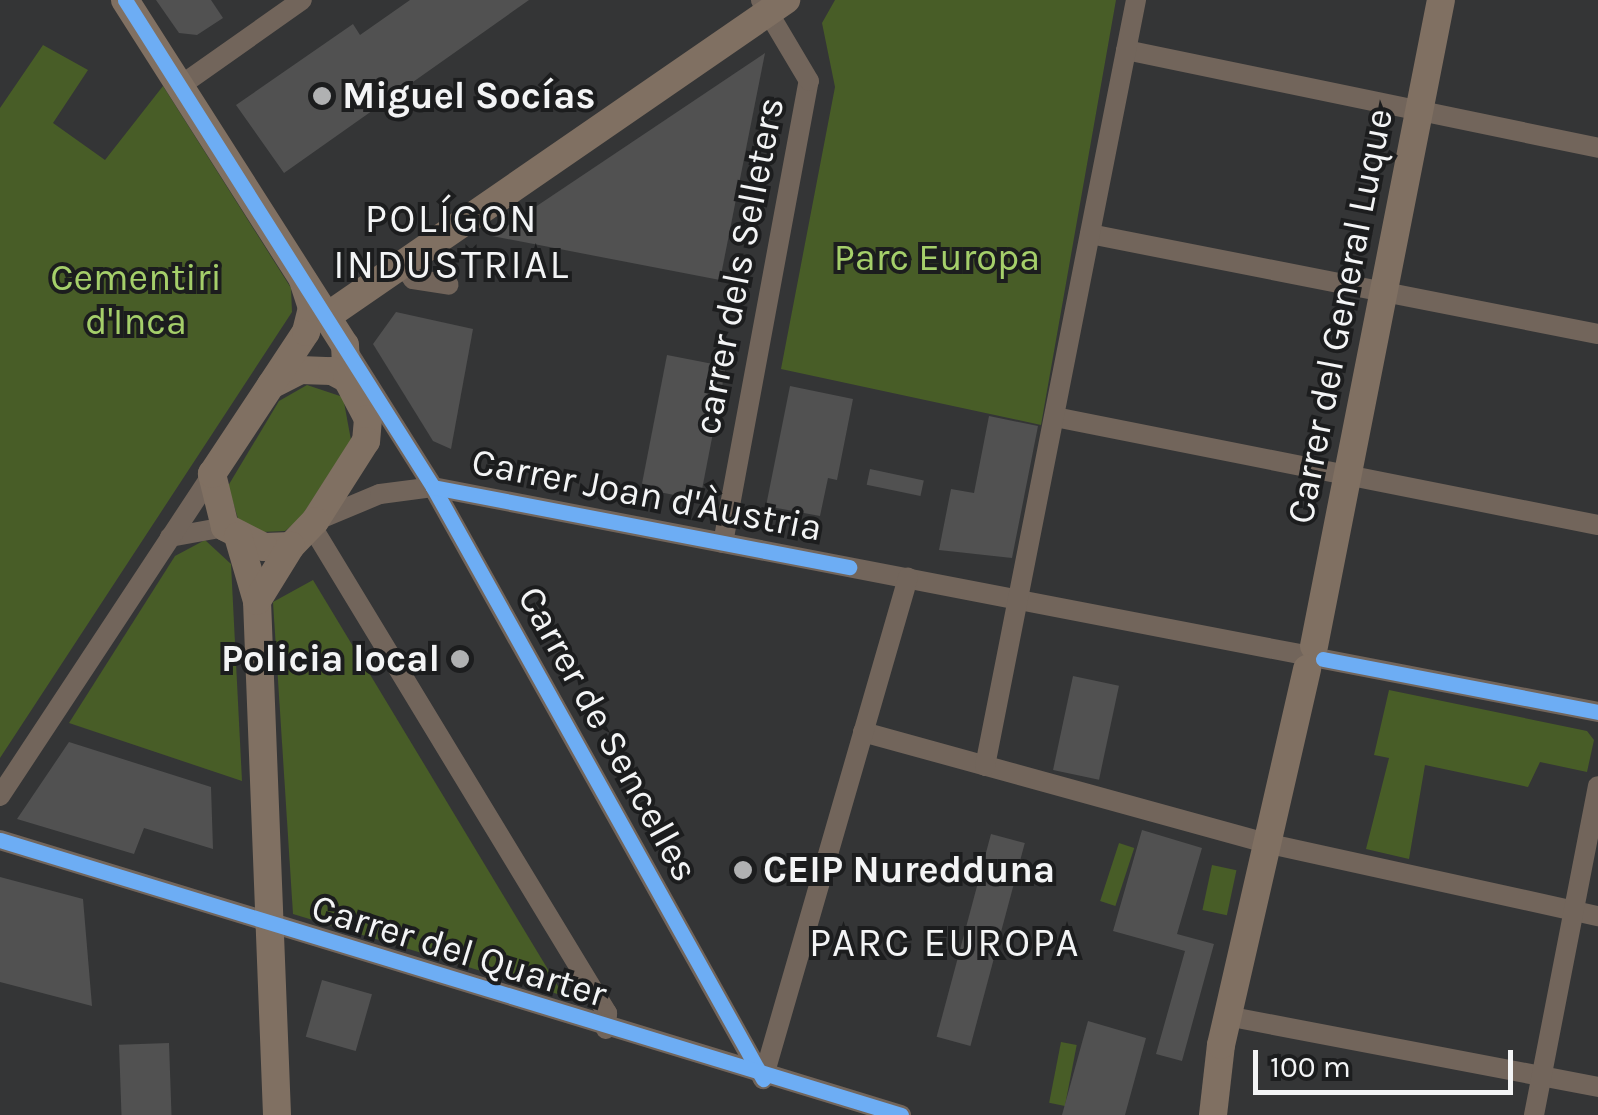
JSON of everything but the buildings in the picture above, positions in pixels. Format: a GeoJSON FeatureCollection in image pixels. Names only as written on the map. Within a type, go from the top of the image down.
{"type":"FeatureCollection","features":[{"type":"Feature","properties":{"kind":"street","name":"Carrer de Sencelles"},"geometry":{"type":"LineString","coordinates":[[125,0],[432,487],[763,1079]]}},
{"type":"Feature","properties":{"kind":"street"},"geometry":{"type":"LineString","coordinates":[[180,86],[302,0]]}},
{"type":"Feature","properties":{"kind":"street"},"geometry":{"type":"LineString","coordinates":[[984,766],[1136,0]]}},
{"type":"Feature","properties":{"kind":"street","name":"Carrer del General Luque"},"geometry":{"type":"LineString","coordinates":[[1212,1115],[1311,657],[1441,0]]}},
{"type":"Feature","properties":{"kind":"street"},"geometry":{"type":"LineString","coordinates":[[326,316],[404,267],[772,4]]}},
{"type":"Feature","properties":{"kind":"street","name":"carrer dels Selleters"},"geometry":{"type":"LineString","coordinates":[[723,543],[809,81],[772,4]]}},
{"type":"Feature","properties":{"kind":"street"},"geometry":{"type":"LineString","coordinates":[[1126,50],[1598,148]]}},
{"type":"Feature","properties":{"kind":"street"},"geometry":{"type":"LineString","coordinates":[[1090,234],[1598,334]]}},
{"type":"Feature","properties":{"kind":"street"},"geometry":{"type":"LineString","coordinates":[[404,267],[413,278],[448,285]]}},
{"type":"Feature","properties":{"kind":"street"},"geometry":{"type":"LineString","coordinates":[[0,796],[306,332],[312,308],[303,280]]}},
{"type":"Feature","properties":{"kind":"street"},"geometry":{"type":"LineString","coordinates":[[257,601],[290,546],[313,523],[366,441],[344,346]]}},
{"type":"Feature","properties":{"kind":"street"},"geometry":{"type":"LineString","coordinates":[[272,385],[300,370],[353,389]]}},
{"type":"Feature","properties":{"kind":"street","name":"Carrer de Sencelles"},"geometry":{"type":"LineString","coordinates":[[353,389],[394,423]]}},
{"type":"Feature","properties":{"kind":"street"},"geometry":{"type":"LineString","coordinates":[[1055,416],[1598,525]]}},
{"type":"Feature","properties":{"kind":"street"},"geometry":{"type":"LineString","coordinates":[[212,474],[257,601],[277,1115]]}},
{"type":"Feature","properties":{"kind":"street","name":"Carrer Joan d'Àustria"},"geometry":{"type":"LineString","coordinates":[[313,523],[380,494],[432,487],[1598,712]]}},
{"type":"Feature","properties":{"kind":"street"},"geometry":{"type":"LineString","coordinates":[[313,523],[608,1013],[606,1029]]}},
{"type":"Feature","properties":{"kind":"street"},"geometry":{"type":"LineString","coordinates":[[170,537],[232,532],[290,546]]}},
{"type":"Feature","properties":{"kind":"street"},"geometry":{"type":"LineString","coordinates":[[763,1079],[908,578]]}},
{"type":"Feature","properties":{"kind":"street"},"geometry":{"type":"LineString","coordinates":[[864,732],[1270,844],[1598,916]]}},
{"type":"Feature","properties":{"kind":"street"},"geometry":{"type":"LineString","coordinates":[[1534,1115],[1598,786]]}},
{"type":"Feature","properties":{"kind":"street","name":"Carrer del Quarter"},"geometry":{"type":"LineString","coordinates":[[0,840],[267,928],[763,1079],[901,1115]]}},
{"type":"Feature","properties":{"kind":"street"},"geometry":{"type":"LineString","coordinates":[[1232,1016],[1598,1087]]}},
{"type":"Feature","properties":{"kind":"green space","name":"Parc Europa"},"geometry":{"type":"Polygon","coordinates":[[[835,0],[1116,0],[1041,425],[781,369],[835,87],[822,23],[835,0]]]}},
{"type":"Feature","properties":{"kind":"green space","name":"Cementiri d'Inca"},"geometry":{"type":"Polygon","coordinates":[[[43,45],[88,70],[53,123],[105,160],[163,86],[291,288],[292,312],[0,758],[0,108],[43,45]]]}},
{"type":"Feature","properties":{"kind":"green space"},"geometry":{"type":"Polygon","coordinates":[[[307,385],[343,397],[351,440],[300,519],[285,531],[262,532],[239,522],[228,486],[279,401],[307,385]]]}},
{"type":"Feature","properties":{"kind":"green space"},"geometry":{"type":"Polygon","coordinates":[[[205,540],[231,564],[242,781],[69,723],[175,556],[205,540]]]}},
{"type":"Feature","properties":{"kind":"green space"},"geometry":{"type":"Polygon","coordinates":[[[313,580],[564,996],[293,914],[273,602],[313,580]]]}},
{"type":"Feature","properties":{"kind":"green space"},"geometry":{"type":"Polygon","coordinates":[[[1389,690],[1587,731],[1594,740],[1587,772],[1540,762],[1528,787],[1425,765],[1409,859],[1366,849],[1389,758],[1374,755],[1389,690]]]}},
{"type":"Feature","properties":{"kind":"green space"},"geometry":{"type":"Polygon","coordinates":[[[1119,843],[1134,848],[1115,906],[1100,901],[1119,843]]]}},
{"type":"Feature","properties":{"kind":"green space"},"geometry":{"type":"Polygon","coordinates":[[[1212,865],[1236,870],[1227,915],[1202,910],[1212,865]]]}},
{"type":"Feature","properties":{"kind":"green space"},"geometry":{"type":"Polygon","coordinates":[[[1061,1042],[1077,1045],[1065,1106],[1049,1103],[1061,1042]]]}},
{"type":"Feature","properties":{"kind":"cycle path"},"geometry":{"type":"LineString","coordinates":[[125,0],[433,487],[763,1079]]}},
{"type":"Feature","properties":{"kind":"cycle path"},"geometry":{"type":"LineString","coordinates":[[433,487],[849,567]]}},
{"type":"Feature","properties":{"kind":"cycle path"},"geometry":{"type":"LineString","coordinates":[[1323,659],[1598,712]]}},
{"type":"Feature","properties":{"kind":"cycle path"},"geometry":{"type":"LineString","coordinates":[[0,840],[901,1115]]}},
{"type":"Feature","properties":{"kind":"place","name":"Miguel Socías"},"geometry":{"type":"Point","coordinates":[322,96]}},
{"type":"Feature","properties":{"kind":"place","name":"Policia local"},"geometry":{"type":"Point","coordinates":[460,659]}},
{"type":"Feature","properties":{"kind":"place","name":"CEIP Nuredduna"},"geometry":{"type":"Point","coordinates":[743,870]}},
{"type":"Feature","properties":{"kind":"district","name":"POLÍGON INDUSTRIAL"},"geometry":{"type":"Point","coordinates":[452,242]}},
{"type":"Feature","properties":{"kind":"district","name":"PARC EUROPA"},"geometry":{"type":"Point","coordinates":[945,943]}}]}
